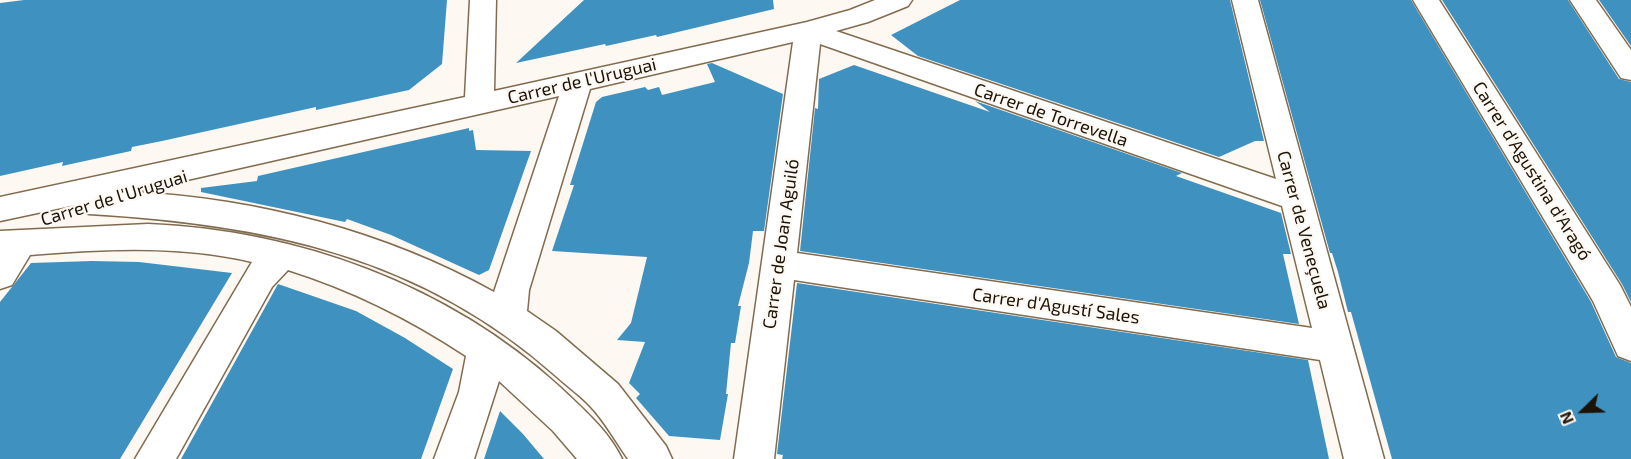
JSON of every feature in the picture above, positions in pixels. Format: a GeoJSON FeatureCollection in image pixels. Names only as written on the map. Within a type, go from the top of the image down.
{"type":"FeatureCollection","features":[{"type":"Feature","properties":{"kind":"street"},"geometry":{"type":"LineString","coordinates":[[479,104],[483,0]]}},
{"type":"Feature","properties":{"kind":"street","name":"Carrer de l'Uruguai"},"geometry":{"type":"LineString","coordinates":[[15,206],[256,155],[808,30],[859,16],[899,0]]}},
{"type":"Feature","properties":{"kind":"street","name":"Carrer de Veneçuela"},"geometry":{"type":"LineString","coordinates":[[1245,0],[1294,198],[1364,459]]}},
{"type":"Feature","properties":{"kind":"street","name":"Carrer d'Agustina d'Aragó"},"geometry":{"type":"LineString","coordinates":[[1426,0],[1608,295],[1631,345]]}},
{"type":"Feature","properties":{"kind":"street"},"geometry":{"type":"LineString","coordinates":[[1582,0],[1631,71]]}},
{"type":"Feature","properties":{"kind":"street","name":"Carrer de Torrevella"},"geometry":{"type":"LineString","coordinates":[[808,30],[879,57],[1294,198]]}},
{"type":"Feature","properties":{"kind":"street","name":"Carrer de Joan Aguiló"},"geometry":{"type":"LineString","coordinates":[[754,459],[808,30]]}},
{"type":"Feature","properties":{"kind":"street"},"geometry":{"type":"LineString","coordinates":[[509,317],[512,290],[578,82]]}},
{"type":"Feature","properties":{"kind":"street"},"geometry":{"type":"LineString","coordinates":[[221,213],[211,205],[212,194],[231,168],[256,155]]}},
{"type":"Feature","properties":{"kind":"street","name":"Carrer de l'Uruguai"},"geometry":{"type":"LineString","coordinates":[[2,248],[24,225],[256,155]]}},
{"type":"Feature","properties":{"kind":"street"},"geometry":{"type":"LineString","coordinates":[[15,206],[99,202],[163,206],[221,213],[290,226],[367,248],[438,278],[509,317],[543,342],[605,396],[652,459]]}},
{"type":"Feature","properties":{"kind":"street"},"geometry":{"type":"LineString","coordinates":[[2,248],[109,238],[175,239],[235,245],[285,256],[358,279],[424,310],[519,375],[560,411],[602,459]]}},
{"type":"Feature","properties":{"kind":"street"},"geometry":{"type":"LineString","coordinates":[[155,459],[260,277],[273,262],[285,256]]}},
{"type":"Feature","properties":{"kind":"street","name":"Carrer d'Agustí Sales"},"geometry":{"type":"LineString","coordinates":[[778,264],[1335,347]]}},
{"type":"Feature","properties":{"kind":"street"},"geometry":{"type":"LineString","coordinates":[[454,459],[480,384],[485,351]]}},
{"type":"Feature","properties":{"kind":"building"},"geometry":{"type":"Polygon","coordinates":[[[24,0],[447,0],[442,64],[409,90],[316,110],[316,107],[132,147],[131,151],[62,166],[63,162],[0,176],[0,3],[24,0]]]}},
{"type":"Feature","properties":{"kind":"building"},"geometry":{"type":"Polygon","coordinates":[[[584,0],[773,0],[774,9],[657,37],[656,35],[606,46],[605,44],[516,63],[584,0]]]}},
{"type":"Feature","properties":{"kind":"building"},"geometry":{"type":"Polygon","coordinates":[[[960,0],[1230,0],[1264,141],[1255,141],[1219,157],[918,56],[891,35],[960,0]]]}},
{"type":"Feature","properties":{"kind":"building"},"geometry":{"type":"Polygon","coordinates":[[[1260,0],[1411,0],[1591,302],[1616,357],[1631,363],[1631,459],[1392,459],[1351,312],[1348,312],[1338,272],[1332,253],[1330,253],[1260,0]]]}},
{"type":"Feature","properties":{"kind":"building"},"geometry":{"type":"Polygon","coordinates":[[[1442,0],[1568,0],[1619,79],[1631,82],[1631,302],[1622,284],[1442,0]]]}},
{"type":"Feature","properties":{"kind":"building"},"geometry":{"type":"Polygon","coordinates":[[[1599,0],[1631,0],[1631,46],[1599,0]]]}},
{"type":"Feature","properties":{"kind":"building"},"geometry":{"type":"Polygon","coordinates":[[[712,63],[783,94],[764,231],[753,231],[749,263],[738,306],[741,306],[735,343],[731,343],[726,394],[728,394],[720,440],[669,436],[636,398],[640,394],[629,383],[645,342],[617,340],[631,323],[647,257],[552,251],[574,185],[570,185],[596,102],[602,97],[645,87],[648,90],[659,87],[662,95],[715,82],[707,64],[712,63]]]}},
{"type":"Feature","properties":{"kind":"building"},"geometry":{"type":"Polygon","coordinates":[[[854,65],[990,112],[975,101],[1182,173],[1176,176],[1281,213],[1291,254],[1283,254],[1299,324],[800,251],[815,108],[818,109],[819,79],[854,65]]]}},
{"type":"Feature","properties":{"kind":"building"},"geometry":{"type":"Polygon","coordinates":[[[469,128],[469,131],[473,130],[476,150],[531,151],[489,270],[479,275],[391,235],[347,219],[345,222],[201,192],[201,188],[257,181],[258,176],[469,128]]]}},
{"type":"Feature","properties":{"kind":"building"},"geometry":{"type":"Polygon","coordinates":[[[139,262],[232,273],[120,459],[0,459],[0,302],[31,263],[139,262]]]}},
{"type":"Feature","properties":{"kind":"building"},"geometry":{"type":"Polygon","coordinates":[[[797,283],[1308,360],[1329,459],[782,459],[783,455],[777,454],[797,283]]]}},
{"type":"Feature","properties":{"kind":"building"},"geometry":{"type":"Polygon","coordinates":[[[278,284],[356,311],[405,338],[453,369],[421,459],[181,459],[278,284]]]}},
{"type":"Feature","properties":{"kind":"building"},"geometry":{"type":"Polygon","coordinates":[[[500,411],[523,434],[544,459],[484,459],[500,411]]]}}]}
